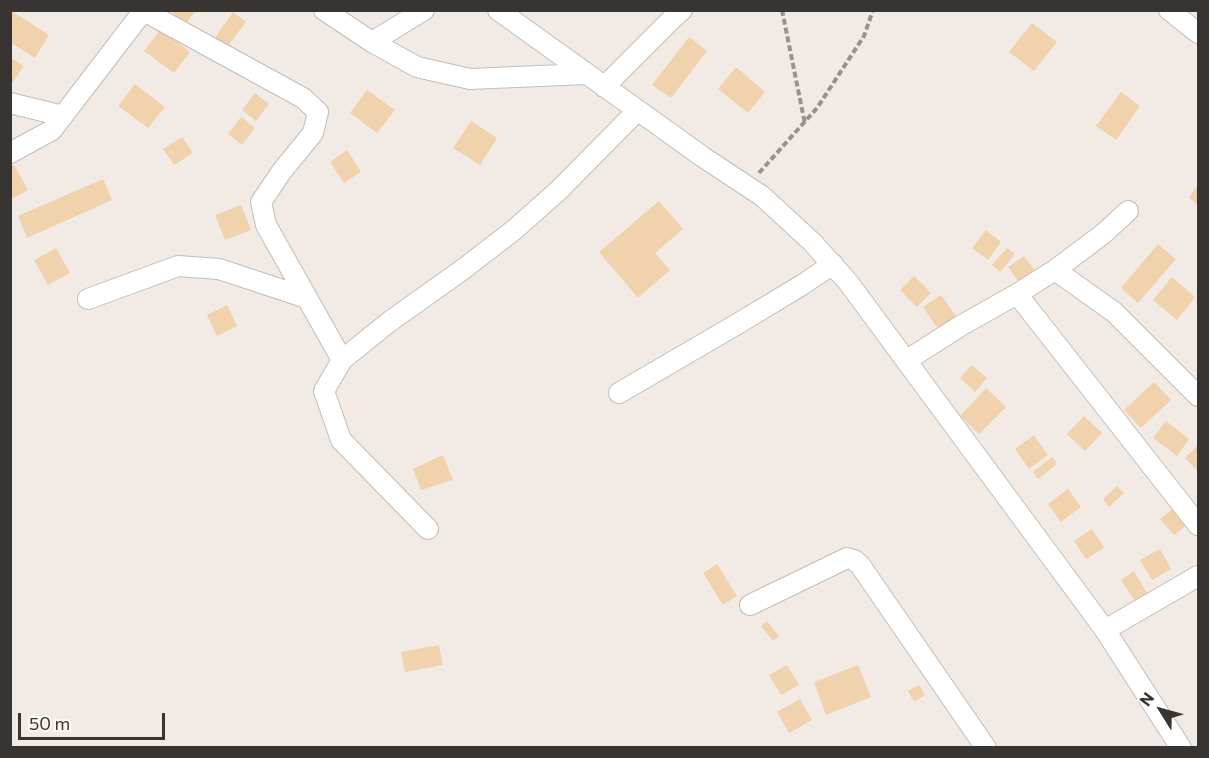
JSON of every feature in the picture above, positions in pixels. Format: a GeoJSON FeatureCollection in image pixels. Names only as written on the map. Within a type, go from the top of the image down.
{"type":"FeatureCollection","features":[{"type":"Feature","properties":{"kind":"street"},"geometry":{"type":"LineString","coordinates":[[324,10],[372,42],[417,67],[470,79],[586,74]]}},
{"type":"Feature","properties":{"kind":"street"},"geometry":{"type":"LineString","coordinates":[[372,42],[424,10]]}},
{"type":"Feature","properties":{"kind":"street"},"geometry":{"type":"LineString","coordinates":[[498,10],[637,111],[762,196],[805,234],[848,282],[1106,630],[1181,747]]}},
{"type":"Feature","properties":{"kind":"street"},"geometry":{"type":"LineString","coordinates":[[604,87],[682,10]]}},
{"type":"Feature","properties":{"kind":"street"},"geometry":{"type":"LineString","coordinates":[[1169,10],[1198,33]]}},
{"type":"Feature","properties":{"kind":"street"},"geometry":{"type":"LineString","coordinates":[[10,153],[52,130],[144,11],[303,98],[318,112],[313,133],[282,171],[261,202],[266,225],[342,360]]}},
{"type":"Feature","properties":{"kind":"street"},"geometry":{"type":"LineString","coordinates":[[10,103],[63,116]]}},
{"type":"Feature","properties":{"kind":"street"},"geometry":{"type":"LineString","coordinates":[[428,530],[341,440],[324,391],[342,360],[389,322],[513,230],[558,191],[637,111]]}},
{"type":"Feature","properties":{"kind":"street"},"geometry":{"type":"LineString","coordinates":[[907,360],[1055,270],[1103,234],[1128,211]]}},
{"type":"Feature","properties":{"kind":"street"},"geometry":{"type":"LineString","coordinates":[[618,393],[748,318],[832,264]]}},
{"type":"Feature","properties":{"kind":"street"},"geometry":{"type":"LineString","coordinates":[[88,299],[178,266],[219,269],[308,298]]}},
{"type":"Feature","properties":{"kind":"street"},"geometry":{"type":"LineString","coordinates":[[1055,270],[1114,312],[1198,396]]}},
{"type":"Feature","properties":{"kind":"street"},"geometry":{"type":"LineString","coordinates":[[1017,294],[1198,525]]}},
{"type":"Feature","properties":{"kind":"street"},"geometry":{"type":"LineString","coordinates":[[750,605],[847,558],[854,560],[860,565],[986,747]]}},
{"type":"Feature","properties":{"kind":"street"},"geometry":{"type":"LineString","coordinates":[[1106,630],[1198,576]]}},
{"type":"Feature","properties":{"kind":"path"},"geometry":{"type":"LineString","coordinates":[[782,10],[805,124]]}},
{"type":"Feature","properties":{"kind":"path"},"geometry":{"type":"LineString","coordinates":[[748,186],[817,108],[864,36],[873,10]]}},
{"type":"Feature","properties":{"kind":"building"},"geometry":{"type":"Polygon","coordinates":[[[10,10],[49,35],[35,58],[10,42],[10,10]]]}},
{"type":"Feature","properties":{"kind":"building"},"geometry":{"type":"Polygon","coordinates":[[[174,10],[196,10],[186,24],[172,13],[174,10]]]}},
{"type":"Feature","properties":{"kind":"building"},"geometry":{"type":"Polygon","coordinates":[[[233,12],[246,22],[226,48],[214,39],[233,12]]]}},
{"type":"Feature","properties":{"kind":"building"},"geometry":{"type":"Polygon","coordinates":[[[1032,23],[1057,42],[1034,71],[1009,52],[1032,23]]]}},
{"type":"Feature","properties":{"kind":"building"},"geometry":{"type":"Polygon","coordinates":[[[161,29],[190,52],[174,73],[144,51],[161,29]]]}},
{"type":"Feature","properties":{"kind":"building"},"geometry":{"type":"Polygon","coordinates":[[[689,37],[707,51],[671,98],[652,85],[689,37]]]}},
{"type":"Feature","properties":{"kind":"building"},"geometry":{"type":"Polygon","coordinates":[[[10,57],[24,66],[10,86],[10,57]]]}},
{"type":"Feature","properties":{"kind":"building"},"geometry":{"type":"Polygon","coordinates":[[[736,67],[765,92],[748,113],[718,89],[736,67]]]}},
{"type":"Feature","properties":{"kind":"building"},"geometry":{"type":"Polygon","coordinates":[[[135,84],[165,107],[148,128],[118,106],[135,84]]]}},
{"type":"Feature","properties":{"kind":"building"},"geometry":{"type":"Polygon","coordinates":[[[367,90],[395,110],[377,133],[350,113],[367,90]]]}},
{"type":"Feature","properties":{"kind":"building"},"geometry":{"type":"Polygon","coordinates":[[[1121,92],[1140,106],[1116,140],[1096,126],[1121,92]]]}},
{"type":"Feature","properties":{"kind":"building"},"geometry":{"type":"Polygon","coordinates":[[[255,93],[269,104],[256,121],[242,110],[255,93]]]}},
{"type":"Feature","properties":{"kind":"building"},"geometry":{"type":"Polygon","coordinates":[[[241,117],[255,128],[242,145],[228,134],[241,117]]]}},
{"type":"Feature","properties":{"kind":"building"},"geometry":{"type":"Polygon","coordinates":[[[471,121],[497,138],[480,165],[453,148],[471,121]]]}},
{"type":"Feature","properties":{"kind":"building"},"geometry":{"type":"Polygon","coordinates":[[[182,137],[193,153],[174,165],[163,149],[182,137]]]}},
{"type":"Feature","properties":{"kind":"building"},"geometry":{"type":"Polygon","coordinates":[[[347,150],[361,172],[344,183],[330,162],[347,150]]]}},
{"type":"Feature","properties":{"kind":"building"},"geometry":{"type":"Polygon","coordinates":[[[14,165],[28,190],[10,200],[10,167],[14,165]]]}},
{"type":"Feature","properties":{"kind":"building"},"geometry":{"type":"Polygon","coordinates":[[[103,179],[112,200],[27,238],[18,216],[103,179]]]}},
{"type":"Feature","properties":{"kind":"building"},"geometry":{"type":"Polygon","coordinates":[[[1198,184],[1198,205],[1189,198],[1198,184]]]}},
{"type":"Feature","properties":{"kind":"building"},"geometry":{"type":"Polygon","coordinates":[[[659,201],[683,229],[655,253],[670,270],[638,298],[599,252],[659,201]]]}},
{"type":"Feature","properties":{"kind":"building"},"geometry":{"type":"Polygon","coordinates":[[[241,205],[251,230],[225,240],[215,215],[241,205]]]}},
{"type":"Feature","properties":{"kind":"building"},"geometry":{"type":"Polygon","coordinates":[[[986,230],[1001,242],[988,260],[972,248],[986,230]]]}},
{"type":"Feature","properties":{"kind":"building"},"geometry":{"type":"Polygon","coordinates":[[[1158,244],[1176,259],[1138,303],[1121,288],[1158,244]]]}},
{"type":"Feature","properties":{"kind":"building"},"geometry":{"type":"Polygon","coordinates":[[[56,248],[70,273],[48,285],[34,260],[56,248]]]}},
{"type":"Feature","properties":{"kind":"building"},"geometry":{"type":"Polygon","coordinates":[[[1007,248],[1015,254],[1000,272],[992,265],[1007,248]]]}},
{"type":"Feature","properties":{"kind":"building"},"geometry":{"type":"Polygon","coordinates":[[[1024,256],[1035,271],[1019,282],[1008,267],[1024,256]]]}},
{"type":"Feature","properties":{"kind":"building"},"geometry":{"type":"Polygon","coordinates":[[[914,276],[931,293],[917,307],[900,290],[914,276]]]}},
{"type":"Feature","properties":{"kind":"building"},"geometry":{"type":"Polygon","coordinates":[[[1172,277],[1195,297],[1177,320],[1153,300],[1172,277]]]}},
{"type":"Feature","properties":{"kind":"building"},"geometry":{"type":"Polygon","coordinates":[[[941,295],[956,316],[938,329],[923,307],[941,295]]]}},
{"type":"Feature","properties":{"kind":"building"},"geometry":{"type":"Polygon","coordinates":[[[227,305],[237,326],[217,336],[207,315],[227,305]]]}},
{"type":"Feature","properties":{"kind":"building"},"geometry":{"type":"Polygon","coordinates":[[[972,365],[987,378],[975,392],[960,378],[972,365]]]}},
{"type":"Feature","properties":{"kind":"building"},"geometry":{"type":"Polygon","coordinates":[[[1154,382],[1171,400],[1141,428],[1124,410],[1154,382]]]}},
{"type":"Feature","properties":{"kind":"building"},"geometry":{"type":"Polygon","coordinates":[[[986,388],[1006,407],[979,434],[960,416],[986,388]]]}},
{"type":"Feature","properties":{"kind":"building"},"geometry":{"type":"Polygon","coordinates":[[[1084,416],[1102,433],[1085,451],[1067,434],[1084,416]]]}},
{"type":"Feature","properties":{"kind":"building"},"geometry":{"type":"Polygon","coordinates":[[[1166,421],[1189,439],[1177,456],[1153,438],[1166,421]]]}},
{"type":"Feature","properties":{"kind":"building"},"geometry":{"type":"Polygon","coordinates":[[[1034,435],[1048,455],[1029,469],[1015,449],[1034,435]]]}},
{"type":"Feature","properties":{"kind":"building"},"geometry":{"type":"Polygon","coordinates":[[[1198,445],[1198,472],[1185,458],[1198,445]]]}},
{"type":"Feature","properties":{"kind":"building"},"geometry":{"type":"Polygon","coordinates":[[[443,455],[453,480],[421,490],[413,469],[443,455]]]}},
{"type":"Feature","properties":{"kind":"building"},"geometry":{"type":"Polygon","coordinates":[[[1052,457],[1057,464],[1038,479],[1033,472],[1052,457]]]}},
{"type":"Feature","properties":{"kind":"building"},"geometry":{"type":"Polygon","coordinates":[[[1117,486],[1124,493],[1109,507],[1103,499],[1117,486]]]}},
{"type":"Feature","properties":{"kind":"building"},"geometry":{"type":"Polygon","coordinates":[[[1068,489],[1081,507],[1061,522],[1048,504],[1068,489]]]}},
{"type":"Feature","properties":{"kind":"building"},"geometry":{"type":"Polygon","coordinates":[[[1177,505],[1190,522],[1174,535],[1160,519],[1177,505]]]}},
{"type":"Feature","properties":{"kind":"building"},"geometry":{"type":"Polygon","coordinates":[[[1092,529],[1104,548],[1086,559],[1074,541],[1092,529]]]}},
{"type":"Feature","properties":{"kind":"building"},"geometry":{"type":"Polygon","coordinates":[[[1160,549],[1171,569],[1152,580],[1140,560],[1160,549]]]}},
{"type":"Feature","properties":{"kind":"building"},"geometry":{"type":"Polygon","coordinates":[[[717,564],[737,596],[723,605],[703,573],[717,564]]]}},
{"type":"Feature","properties":{"kind":"building"},"geometry":{"type":"Polygon","coordinates":[[[1134,571],[1147,593],[1135,601],[1121,580],[1134,571]]]}},
{"type":"Feature","properties":{"kind":"building"},"geometry":{"type":"Polygon","coordinates":[[[767,621],[779,636],[773,641],[761,626],[767,621]]]}},
{"type":"Feature","properties":{"kind":"building"},"geometry":{"type":"Polygon","coordinates":[[[439,645],[443,665],[405,672],[401,652],[439,645]]]}},
{"type":"Feature","properties":{"kind":"building"},"geometry":{"type":"Polygon","coordinates":[[[787,665],[799,685],[781,695],[769,675],[787,665]]]}},
{"type":"Feature","properties":{"kind":"building"},"geometry":{"type":"Polygon","coordinates":[[[858,665],[871,697],[826,715],[814,682],[858,665]]]}},
{"type":"Feature","properties":{"kind":"building"},"geometry":{"type":"Polygon","coordinates":[[[919,685],[925,695],[914,702],[908,691],[919,685]]]}},
{"type":"Feature","properties":{"kind":"building"},"geometry":{"type":"Polygon","coordinates":[[[800,699],[812,720],[789,733],[777,712],[800,699]]]}}]}
